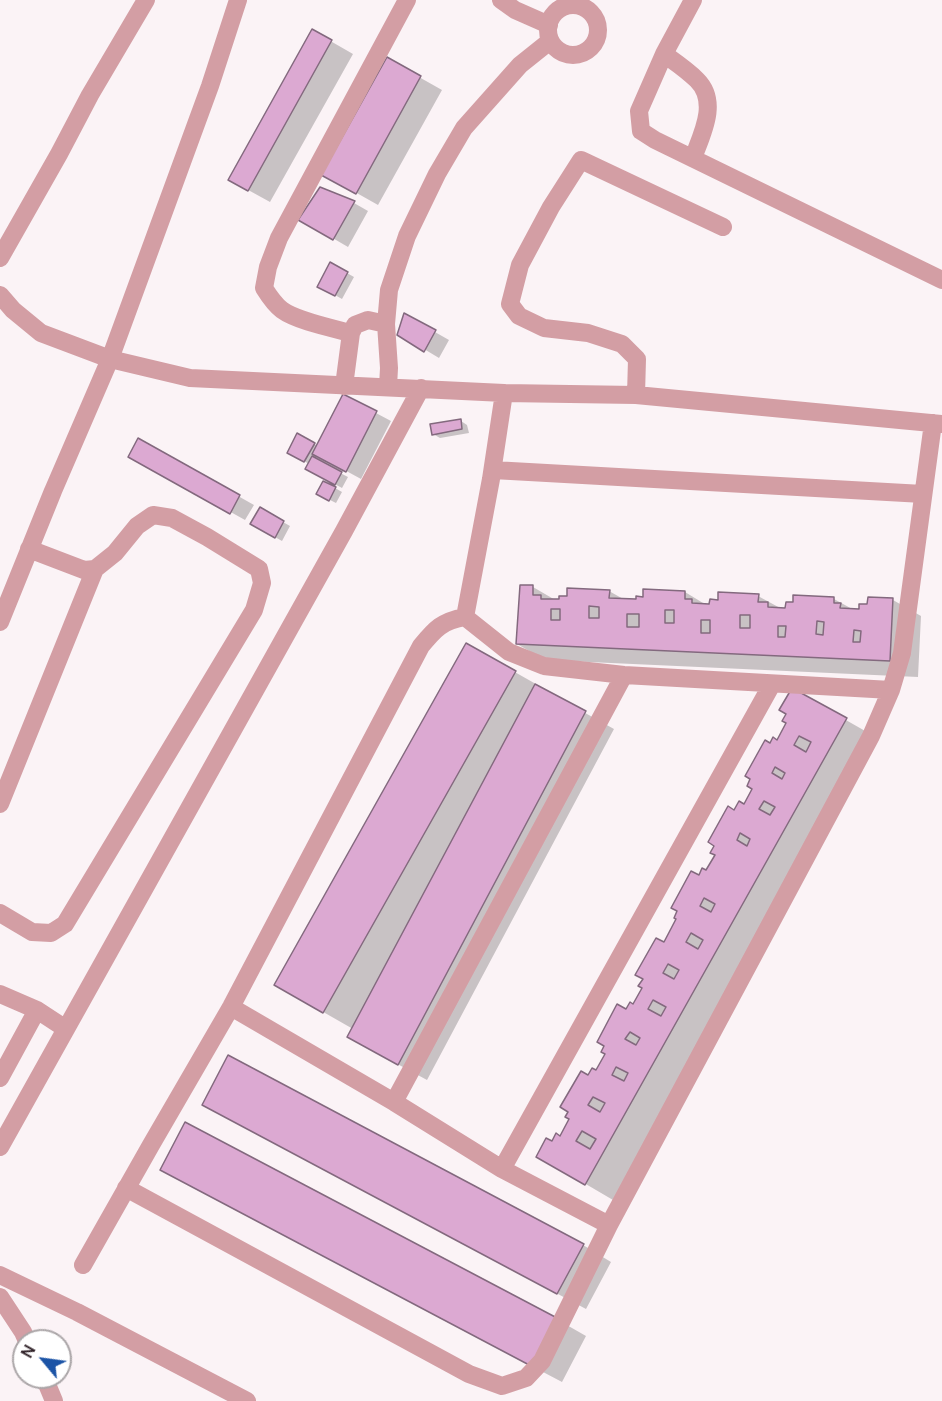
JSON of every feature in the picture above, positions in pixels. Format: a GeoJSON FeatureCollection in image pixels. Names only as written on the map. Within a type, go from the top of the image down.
{"type":"FeatureCollection","features":[{"type":"Feature","properties":{"kind":"street"},"geometry":{"type":"LineString","coordinates":[[0,258],[90,95],[146,0]]}},
{"type":"Feature","properties":{"kind":"street"},"geometry":{"type":"LineString","coordinates":[[0,621],[110,359],[210,86],[238,0]]}},
{"type":"Feature","properties":{"kind":"street"},"geometry":{"type":"LineString","coordinates":[[351,333],[315,324],[284,311],[272,300],[264,288],[268,267],[279,238],[407,0]]}},
{"type":"Feature","properties":{"kind":"street"},"geometry":{"type":"LineString","coordinates":[[388,387],[386,324],[388,291],[407,236],[437,174],[464,128],[549,33],[552,17],[564,6],[590,5],[597,24],[596,40],[592,47],[578,55],[562,53],[555,48],[549,33],[501,0]]}},
{"type":"Feature","properties":{"kind":"street"},"geometry":{"type":"LineString","coordinates":[[693,0],[664,54],[639,111],[641,131],[655,140],[942,280]]}},
{"type":"Feature","properties":{"kind":"street"},"geometry":{"type":"LineString","coordinates":[[664,54],[698,81],[708,97],[706,121],[693,158]]}},
{"type":"Feature","properties":{"kind":"street"},"geometry":{"type":"LineString","coordinates":[[636,395],[637,358],[622,344],[588,333],[544,327],[519,316],[510,304],[520,265],[551,207],[581,160],[723,227]]}},
{"type":"Feature","properties":{"kind":"street"},"geometry":{"type":"LineString","coordinates":[[0,295],[13,310],[41,333],[110,359],[190,378],[504,393],[636,395],[938,423],[923,494],[902,653],[891,690],[871,736],[609,1225],[542,1361],[526,1378],[502,1386],[469,1374],[126,1188]]}},
{"type":"Feature","properties":{"kind":"street"},"geometry":{"type":"LineString","coordinates":[[344,386],[351,333],[355,325],[368,320],[386,324]]}},
{"type":"Feature","properties":{"kind":"street"},"geometry":{"type":"LineString","coordinates":[[0,1147],[339,542],[421,388]]}},
{"type":"Feature","properties":{"kind":"street"},"geometry":{"type":"LineString","coordinates":[[465,617],[493,470],[504,393]]}},
{"type":"Feature","properties":{"kind":"street"},"geometry":{"type":"LineString","coordinates":[[493,470],[923,494]]}},
{"type":"Feature","properties":{"kind":"street"},"geometry":{"type":"LineString","coordinates":[[0,804],[95,569],[115,553],[137,526],[153,515],[172,518],[259,569],[262,583],[254,610],[65,924],[51,933],[32,932],[0,913]]}},
{"type":"Feature","properties":{"kind":"street"},"geometry":{"type":"LineString","coordinates":[[29,549],[84,570],[95,569]]}},
{"type":"Feature","properties":{"kind":"street"},"geometry":{"type":"LineString","coordinates":[[83,1265],[231,1007],[421,646],[435,628],[453,619],[465,617],[509,652],[544,666],[624,675],[891,690]]}},
{"type":"Feature","properties":{"kind":"street"},"geometry":{"type":"LineString","coordinates":[[394,1102],[624,675]]}},
{"type":"Feature","properties":{"kind":"street"},"geometry":{"type":"LineString","coordinates":[[502,1169],[772,684]]}},
{"type":"Feature","properties":{"kind":"street"},"geometry":{"type":"LineString","coordinates":[[0,994],[37,1010],[66,1029]]}},
{"type":"Feature","properties":{"kind":"street"},"geometry":{"type":"LineString","coordinates":[[231,1007],[394,1102],[502,1169],[609,1225]]}},
{"type":"Feature","properties":{"kind":"street"},"geometry":{"type":"LineString","coordinates":[[0,1078],[37,1010]]}},
{"type":"Feature","properties":{"kind":"street"},"geometry":{"type":"LineString","coordinates":[[0,1275],[77,1311],[247,1401]]}},
{"type":"Feature","properties":{"kind":"street"},"geometry":{"type":"LineString","coordinates":[[0,1297],[21,1329]]}},
{"type":"Feature","properties":{"kind":"building"},"geometry":{"type":"Polygon","coordinates":[[[312,29],[332,40],[248,191],[228,180],[312,29]]]}},
{"type":"Feature","properties":{"kind":"building"},"geometry":{"type":"Polygon","coordinates":[[[387,57],[421,76],[356,194],[321,175],[387,57]]]}},
{"type":"Feature","properties":{"kind":"building"},"geometry":{"type":"Polygon","coordinates":[[[320,187],[355,201],[333,240],[298,220],[320,187]]]}},
{"type":"Feature","properties":{"kind":"building"},"geometry":{"type":"Polygon","coordinates":[[[330,262],[348,272],[335,296],[317,287],[330,262]]]}},
{"type":"Feature","properties":{"kind":"building"},"geometry":{"type":"Polygon","coordinates":[[[404,313],[436,330],[424,352],[397,335],[404,313]]]}},
{"type":"Feature","properties":{"kind":"building"},"geometry":{"type":"Polygon","coordinates":[[[343,394],[377,411],[346,472],[312,454],[343,394]]]}},
{"type":"Feature","properties":{"kind":"building"},"geometry":{"type":"Polygon","coordinates":[[[461,419],[462,429],[432,435],[430,424],[461,419]]]}},
{"type":"Feature","properties":{"kind":"building"},"geometry":{"type":"Polygon","coordinates":[[[297,433],[315,443],[304,462],[287,453],[297,433]]]}},
{"type":"Feature","properties":{"kind":"building"},"geometry":{"type":"Polygon","coordinates":[[[138,438],[240,495],[230,514],[128,457],[138,438]]]}},
{"type":"Feature","properties":{"kind":"building"},"geometry":{"type":"Polygon","coordinates":[[[312,456],[342,472],[335,485],[305,469],[312,456]]]}},
{"type":"Feature","properties":{"kind":"building"},"geometry":{"type":"Polygon","coordinates":[[[323,481],[336,487],[329,501],[316,494],[323,481]]]}},
{"type":"Feature","properties":{"kind":"building"},"geometry":{"type":"Polygon","coordinates":[[[260,507],[284,521],[275,538],[250,524],[260,507]]]}},
{"type":"Feature","properties":{"kind":"building"},"geometry":{"type":"Polygon","coordinates":[[[520,585],[533,585],[533,595],[541,595],[541,599],[559,599],[559,596],[567,596],[567,588],[610,590],[609,598],[636,599],[636,596],[643,597],[643,589],[685,591],[685,599],[692,599],[692,603],[709,604],[710,599],[718,600],[718,592],[759,594],[758,602],[768,602],[768,607],[785,608],[786,602],[793,602],[793,595],[834,597],[834,603],[841,603],[840,608],[859,609],[859,604],[867,604],[868,597],[893,598],[890,661],[516,644],[520,585]],[[589,606],[589,618],[599,618],[599,607],[589,606]],[[551,609],[551,620],[560,620],[560,609],[551,609]],[[665,610],[665,623],[674,623],[674,610],[665,610]],[[627,614],[627,627],[639,627],[639,614],[627,614]],[[740,615],[740,628],[750,628],[750,615],[740,615]],[[701,620],[701,633],[710,633],[710,620],[701,620]],[[817,621],[816,634],[823,635],[824,622],[817,621]],[[778,626],[778,637],[785,637],[786,626],[778,626]],[[854,630],[853,642],[860,642],[861,631],[854,630]]]}},
{"type":"Feature","properties":{"kind":"building"},"geometry":{"type":"Polygon","coordinates":[[[466,643],[516,671],[323,1013],[274,985],[466,643]]]}},
{"type":"Feature","properties":{"kind":"building"},"geometry":{"type":"Polygon","coordinates":[[[535,684],[586,711],[398,1065],[347,1037],[535,684]]]}},
{"type":"Feature","properties":{"kind":"building"},"geometry":{"type":"Polygon","coordinates":[[[792,688],[847,718],[585,1185],[536,1157],[546,1138],[552,1141],[556,1133],[560,1136],[569,1119],[565,1117],[568,1112],[560,1107],[581,1071],[588,1075],[592,1068],[596,1070],[605,1054],[601,1052],[604,1046],[597,1042],[617,1004],[626,1009],[630,1002],[633,1004],[642,988],[638,986],[643,979],[635,975],[656,938],[664,942],[676,919],[674,918],[677,911],[671,908],[691,871],[699,875],[702,868],[706,870],[715,855],[710,853],[714,846],[708,842],[728,806],[734,810],[739,801],[744,804],[752,789],[747,786],[750,779],[745,776],[765,740],[770,743],[773,737],[777,740],[786,723],[782,721],[786,714],[779,710],[792,688]]]}},
{"type":"Feature","properties":{"kind":"building"},"geometry":{"type":"Polygon","coordinates":[[[799,736],[811,742],[806,752],[794,745],[799,736]]]}},
{"type":"Feature","properties":{"kind":"building"},"geometry":{"type":"Polygon","coordinates":[[[775,767],[785,773],[782,779],[772,773],[775,767]]]}},
{"type":"Feature","properties":{"kind":"building"},"geometry":{"type":"Polygon","coordinates":[[[764,801],[775,807],[770,815],[759,809],[764,801]]]}},
{"type":"Feature","properties":{"kind":"building"},"geometry":{"type":"Polygon","coordinates":[[[740,833],[750,839],[747,846],[737,840],[740,833]]]}},
{"type":"Feature","properties":{"kind":"building"},"geometry":{"type":"Polygon","coordinates":[[[704,898],[715,904],[711,912],[700,906],[704,898]]]}},
{"type":"Feature","properties":{"kind":"building"},"geometry":{"type":"Polygon","coordinates":[[[691,933],[703,940],[698,949],[686,942],[691,933]]]}},
{"type":"Feature","properties":{"kind":"building"},"geometry":{"type":"Polygon","coordinates":[[[668,964],[679,970],[674,979],[663,973],[668,964]]]}},
{"type":"Feature","properties":{"kind":"building"},"geometry":{"type":"Polygon","coordinates":[[[653,1000],[666,1007],[661,1016],[648,1009],[653,1000]]]}},
{"type":"Feature","properties":{"kind":"building"},"geometry":{"type":"Polygon","coordinates":[[[630,1032],[640,1038],[636,1045],[625,1039],[630,1032]]]}},
{"type":"Feature","properties":{"kind":"building"},"geometry":{"type":"Polygon","coordinates":[[[228,1055],[584,1244],[557,1294],[202,1105],[228,1055]]]}},
{"type":"Feature","properties":{"kind":"building"},"geometry":{"type":"Polygon","coordinates":[[[616,1067],[628,1073],[624,1081],[612,1075],[616,1067]]]}},
{"type":"Feature","properties":{"kind":"building"},"geometry":{"type":"Polygon","coordinates":[[[593,1097],[605,1103],[600,1112],[588,1105],[593,1097]]]}},
{"type":"Feature","properties":{"kind":"building"},"geometry":{"type":"Polygon","coordinates":[[[185,1122],[559,1319],[533,1367],[160,1170],[185,1122]]]}},
{"type":"Feature","properties":{"kind":"building"},"geometry":{"type":"Polygon","coordinates":[[[582,1131],[596,1139],[590,1149],[576,1141],[582,1131]]]}}]}
